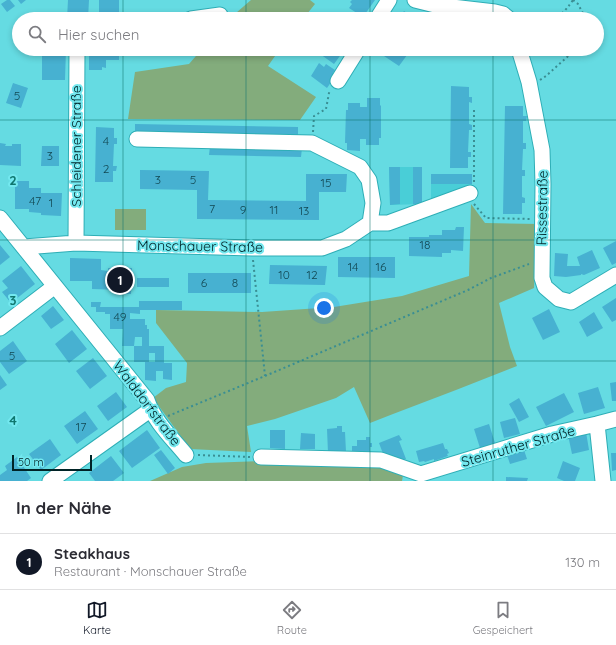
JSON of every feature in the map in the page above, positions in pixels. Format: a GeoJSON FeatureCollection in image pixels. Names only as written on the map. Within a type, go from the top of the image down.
{"type":"FeatureCollection","features":[{"type":"Feature","properties":{"kind":"street"},"geometry":{"type":"LineString","coordinates":[[381,12],[389,0]]}},
{"type":"Feature","properties":{"kind":"street"},"geometry":{"type":"LineString","coordinates":[[414,0],[435,6],[494,6]]}},
{"type":"Feature","properties":{"kind":"street","name":"Schleidener Straße"},"geometry":{"type":"LineString","coordinates":[[76,243],[77,56]]}},
{"type":"Feature","properties":{"kind":"street"},"geometry":{"type":"LineString","coordinates":[[338,81],[354,56]]}},
{"type":"Feature","properties":{"kind":"street","name":"Rissestraße"},"geometry":{"type":"LineString","coordinates":[[521,56],[530,88],[542,150],[543,184],[541,260],[542,278],[545,287],[558,299],[571,302],[616,275]]}},
{"type":"Feature","properties":{"kind":"street"},"geometry":{"type":"LineString","coordinates":[[137,139],[312,143],[360,168],[369,180],[373,203],[370,223],[388,223],[472,193]]}},
{"type":"Feature","properties":{"kind":"street","name":"Walddorfstraße"},"geometry":{"type":"LineString","coordinates":[[0,218],[147,400],[154,416],[186,455]]}},
{"type":"Feature","properties":{"kind":"street","name":"Monschauer Straße"},"geometry":{"type":"LineString","coordinates":[[24,247],[76,243],[252,248],[322,248],[346,239],[370,223]]}},
{"type":"Feature","properties":{"kind":"street"},"geometry":{"type":"LineString","coordinates":[[0,328],[55,286]]}},
{"type":"Feature","properties":{"kind":"street"},"geometry":{"type":"LineString","coordinates":[[50,481],[154,416]]}},
{"type":"Feature","properties":{"kind":"street","name":"Steinruther Straße"},"geometry":{"type":"LineString","coordinates":[[261,457],[381,460],[421,478],[552,434],[616,419]]}},
{"type":"Feature","properties":{"kind":"street"},"geometry":{"type":"LineString","coordinates":[[597,424],[603,481]]}},
{"type":"Feature","properties":{"kind":"path"},"geometry":{"type":"LineString","coordinates":[[564,12],[573,0],[578,4],[582,12]]}},
{"type":"Feature","properties":{"kind":"path"},"geometry":{"type":"LineString","coordinates":[[530,88],[568,56]]}},
{"type":"Feature","properties":{"kind":"path"},"geometry":{"type":"LineString","coordinates":[[312,143],[314,116],[326,110],[329,92],[338,81]]}},
{"type":"Feature","properties":{"kind":"path"},"geometry":{"type":"LineString","coordinates":[[474,109],[472,193],[474,203],[486,218],[542,219]]}},
{"type":"Feature","properties":{"kind":"path"},"geometry":{"type":"LineString","coordinates":[[252,248],[265,376]]}},
{"type":"Feature","properties":{"kind":"path"},"geometry":{"type":"LineString","coordinates":[[154,416],[167,416],[468,290],[491,278],[541,260]]}},
{"type":"Feature","properties":{"kind":"path","name":"Walddorfstraße"},"geometry":{"type":"LineString","coordinates":[[186,455],[261,457]]}},
{"type":"Feature","properties":{"kind":"shaded area"},"geometry":{"type":"Polygon","coordinates":[[[389,167],[422,167],[422,204],[390,205],[389,167]]]}},
{"type":"Feature","properties":{"kind":"shaded area"},"geometry":{"type":"Polygon","coordinates":[[[431,174],[472,174],[472,189],[431,204],[431,174]]]}},
{"type":"Feature","properties":{"kind":"green space"},"geometry":{"type":"Polygon","coordinates":[[[251,0],[310,0],[315,4],[309,12],[237,12],[251,0]]]}},
{"type":"Feature","properties":{"kind":"green space"},"geometry":{"type":"Polygon","coordinates":[[[196,56],[275,56],[268,66],[316,97],[300,120],[128,119],[135,72],[189,64],[196,56]]]}},
{"type":"Feature","properties":{"kind":"green space"},"geometry":{"type":"Polygon","coordinates":[[[471,204],[485,223],[539,224],[534,288],[499,303],[510,347],[517,366],[370,423],[354,387],[336,398],[275,419],[247,426],[251,452],[190,449],[153,398],[166,388],[186,382],[187,363],[156,323],[156,310],[262,312],[334,307],[402,296],[469,276],[471,204]]]}},
{"type":"Feature","properties":{"kind":"green space"},"geometry":{"type":"Polygon","coordinates":[[[115,209],[146,209],[146,230],[115,230],[115,209]]]}},
{"type":"Feature","properties":{"kind":"green space"},"geometry":{"type":"Polygon","coordinates":[[[260,461],[379,465],[403,475],[402,481],[150,481],[182,467],[206,463],[260,461]]]}},
{"type":"Feature","properties":{"kind":"building"},"geometry":{"type":"Polygon","coordinates":[[[7,0],[10,0],[15,6],[7,12],[1,4],[7,0]]]}},
{"type":"Feature","properties":{"kind":"building"},"geometry":{"type":"Polygon","coordinates":[[[18,0],[26,0],[21,4],[18,0]]]}},
{"type":"Feature","properties":{"kind":"building"},"geometry":{"type":"Polygon","coordinates":[[[68,0],[89,0],[88,12],[67,12],[68,0]]]}},
{"type":"Feature","properties":{"kind":"building"},"geometry":{"type":"Polygon","coordinates":[[[99,0],[119,0],[119,12],[99,12],[99,0]]]}},
{"type":"Feature","properties":{"kind":"building"},"geometry":{"type":"Polygon","coordinates":[[[352,0],[375,0],[367,12],[355,12],[349,8],[352,4],[350,2],[352,0]]]}},
{"type":"Feature","properties":{"kind":"building"},"geometry":{"type":"Polygon","coordinates":[[[42,56],[66,56],[65,80],[42,80],[42,56]]]}},
{"type":"Feature","properties":{"kind":"building"},"geometry":{"type":"Polygon","coordinates":[[[89,56],[119,56],[119,60],[106,60],[106,68],[102,67],[102,70],[89,70],[89,56]]]}},
{"type":"Feature","properties":{"kind":"building"},"geometry":{"type":"Polygon","coordinates":[[[323,56],[340,56],[334,64],[323,56]]]}},
{"type":"Feature","properties":{"kind":"building"},"geometry":{"type":"Polygon","coordinates":[[[384,56],[406,56],[399,66],[384,56]]]}},
{"type":"Feature","properties":{"kind":"building"},"geometry":{"type":"Polygon","coordinates":[[[319,63],[324,67],[326,64],[335,70],[333,73],[336,75],[327,88],[311,76],[319,63]]]}},
{"type":"Feature","properties":{"kind":"building"},"geometry":{"type":"Polygon","coordinates":[[[13,83],[28,88],[21,108],[6,103],[13,83]]]}},
{"type":"Feature","properties":{"kind":"building"},"geometry":{"type":"Polygon","coordinates":[[[451,86],[469,87],[469,97],[472,97],[472,103],[469,102],[469,124],[472,125],[472,130],[469,130],[468,152],[471,152],[471,157],[468,157],[468,168],[450,168],[451,86]]]}},
{"type":"Feature","properties":{"kind":"building"},"geometry":{"type":"Polygon","coordinates":[[[367,98],[380,98],[381,138],[379,138],[379,145],[366,145],[366,139],[360,139],[360,151],[347,150],[347,143],[345,143],[346,110],[348,110],[348,103],[360,103],[360,107],[367,107],[367,98]]]}},
{"type":"Feature","properties":{"kind":"building"},"geometry":{"type":"Polygon","coordinates":[[[505,106],[523,106],[523,116],[527,116],[526,121],[523,121],[523,143],[526,143],[526,149],[523,149],[522,170],[525,170],[525,176],[522,176],[522,197],[525,198],[525,203],[522,203],[522,214],[503,214],[505,106]]]}},
{"type":"Feature","properties":{"kind":"building"},"geometry":{"type":"Polygon","coordinates":[[[135,124],[298,127],[298,137],[135,134],[135,124]]]}},
{"type":"Feature","properties":{"kind":"building"},"geometry":{"type":"Polygon","coordinates":[[[96,127],[114,128],[114,138],[117,138],[117,144],[114,144],[113,166],[117,166],[116,171],[113,171],[113,182],[95,182],[96,127]]]}},
{"type":"Feature","properties":{"kind":"building"},"geometry":{"type":"Polygon","coordinates":[[[0,143],[6,144],[5,146],[21,144],[21,166],[0,165],[0,143]]]}},
{"type":"Feature","properties":{"kind":"building"},"geometry":{"type":"Polygon","coordinates":[[[42,146],[59,146],[59,166],[41,166],[42,146]]]}},
{"type":"Feature","properties":{"kind":"building"},"geometry":{"type":"Polygon","coordinates":[[[210,146],[302,148],[301,157],[209,155],[210,146]]]}},
{"type":"Feature","properties":{"kind":"building"},"geometry":{"type":"Polygon","coordinates":[[[389,167],[400,167],[400,204],[390,205],[389,167]]]}},
{"type":"Feature","properties":{"kind":"building"},"geometry":{"type":"Polygon","coordinates":[[[413,167],[422,167],[422,204],[413,204],[413,167]]]}},
{"type":"Feature","properties":{"kind":"building"},"geometry":{"type":"Polygon","coordinates":[[[140,170],[209,171],[208,200],[306,201],[306,174],[347,174],[346,192],[319,192],[319,220],[197,219],[197,190],[140,189],[140,170]]]}},
{"type":"Feature","properties":{"kind":"building"},"geometry":{"type":"Polygon","coordinates":[[[431,174],[472,174],[472,184],[431,184],[431,174]]]}},
{"type":"Feature","properties":{"kind":"building"},"geometry":{"type":"Polygon","coordinates":[[[15,181],[29,181],[29,188],[41,188],[41,193],[62,193],[61,216],[41,215],[41,213],[29,212],[29,209],[15,209],[15,181]]]}},
{"type":"Feature","properties":{"kind":"building"},"geometry":{"type":"Polygon","coordinates":[[[456,227],[464,227],[463,251],[451,250],[451,253],[442,253],[442,257],[409,256],[409,237],[429,237],[429,235],[442,235],[442,230],[455,230],[456,227]]]}},
{"type":"Feature","properties":{"kind":"building"},"geometry":{"type":"Polygon","coordinates":[[[616,241],[616,263],[612,265],[603,248],[616,241]]]}},
{"type":"Feature","properties":{"kind":"building"},"geometry":{"type":"Polygon","coordinates":[[[0,245],[10,257],[0,265],[0,245]]]}},
{"type":"Feature","properties":{"kind":"building"},"geometry":{"type":"Polygon","coordinates":[[[592,250],[600,268],[584,275],[581,274],[566,277],[554,276],[555,253],[568,254],[567,266],[580,266],[577,257],[592,250]]]}},
{"type":"Feature","properties":{"kind":"building"},"geometry":{"type":"Polygon","coordinates":[[[338,257],[395,257],[395,278],[338,277],[338,257]]]}},
{"type":"Feature","properties":{"kind":"building"},"geometry":{"type":"Polygon","coordinates":[[[70,258],[101,259],[101,270],[108,271],[108,268],[132,268],[131,294],[122,294],[122,290],[92,289],[92,281],[70,281],[70,258]]]}},
{"type":"Feature","properties":{"kind":"building"},"geometry":{"type":"Polygon","coordinates":[[[270,265],[327,266],[325,285],[269,284],[270,265]]]}},
{"type":"Feature","properties":{"kind":"building"},"geometry":{"type":"Polygon","coordinates":[[[21,266],[35,284],[11,303],[2,292],[8,288],[2,281],[21,266]]]}},
{"type":"Feature","properties":{"kind":"building"},"geometry":{"type":"Polygon","coordinates":[[[188,273],[251,273],[251,293],[188,293],[188,273]]]}},
{"type":"Feature","properties":{"kind":"building"},"geometry":{"type":"Polygon","coordinates":[[[137,278],[169,278],[169,287],[137,287],[137,278]]]}},
{"type":"Feature","properties":{"kind":"building"},"geometry":{"type":"Polygon","coordinates":[[[616,298],[616,320],[612,322],[602,307],[616,298]]]}},
{"type":"Feature","properties":{"kind":"building"},"geometry":{"type":"Polygon","coordinates":[[[139,301],[182,301],[182,310],[140,310],[140,314],[130,313],[130,319],[145,319],[145,325],[147,325],[147,329],[149,329],[149,346],[164,346],[164,363],[172,363],[172,380],[163,379],[163,371],[156,371],[156,381],[145,380],[145,362],[134,362],[134,346],[122,346],[123,329],[110,329],[110,314],[105,314],[105,312],[96,312],[96,307],[91,307],[91,302],[101,302],[100,307],[139,307],[139,301]],[[135,337],[134,346],[142,346],[142,337],[135,337]],[[149,353],[149,362],[155,362],[155,353],[149,353]]]}},
{"type":"Feature","properties":{"kind":"building"},"geometry":{"type":"Polygon","coordinates":[[[53,306],[64,320],[51,329],[41,316],[53,306]]]}},
{"type":"Feature","properties":{"kind":"building"},"geometry":{"type":"Polygon","coordinates":[[[549,309],[560,332],[543,340],[532,318],[549,309]]]}},
{"type":"Feature","properties":{"kind":"building"},"geometry":{"type":"Polygon","coordinates":[[[594,312],[603,328],[587,337],[579,322],[594,312]]]}},
{"type":"Feature","properties":{"kind":"building"},"geometry":{"type":"Polygon","coordinates":[[[72,330],[87,349],[69,363],[55,344],[72,330]]]}},
{"type":"Feature","properties":{"kind":"building"},"geometry":{"type":"Polygon","coordinates":[[[13,341],[27,361],[9,374],[0,362],[0,351],[13,341]]]}},
{"type":"Feature","properties":{"kind":"building"},"geometry":{"type":"Polygon","coordinates":[[[93,358],[107,376],[90,389],[76,371],[93,358]]]}},
{"type":"Feature","properties":{"kind":"building"},"geometry":{"type":"Polygon","coordinates":[[[0,375],[7,385],[0,390],[0,375]]]}},
{"type":"Feature","properties":{"kind":"building"},"geometry":{"type":"Polygon","coordinates":[[[616,382],[616,401],[612,401],[610,383],[616,382]]]}},
{"type":"Feature","properties":{"kind":"building"},"geometry":{"type":"Polygon","coordinates":[[[598,387],[605,408],[584,414],[578,393],[598,387]]]}},
{"type":"Feature","properties":{"kind":"building"},"geometry":{"type":"Polygon","coordinates":[[[116,392],[127,407],[108,421],[97,406],[116,392]]]}},
{"type":"Feature","properties":{"kind":"building"},"geometry":{"type":"Polygon","coordinates":[[[564,393],[574,412],[546,426],[536,407],[564,393]]]}},
{"type":"Feature","properties":{"kind":"building"},"geometry":{"type":"Polygon","coordinates":[[[519,398],[529,417],[519,422],[509,404],[519,398]]]}},
{"type":"Feature","properties":{"kind":"building"},"geometry":{"type":"Polygon","coordinates":[[[85,411],[98,429],[77,444],[64,426],[85,411]]]}},
{"type":"Feature","properties":{"kind":"building"},"geometry":{"type":"Polygon","coordinates":[[[515,418],[520,434],[504,438],[500,422],[515,418]]]}},
{"type":"Feature","properties":{"kind":"building"},"geometry":{"type":"Polygon","coordinates":[[[489,424],[495,443],[480,448],[474,429],[489,424]]]}},
{"type":"Feature","properties":{"kind":"building"},"geometry":{"type":"Polygon","coordinates":[[[337,426],[342,426],[342,432],[345,432],[346,452],[328,453],[327,429],[337,428],[337,426]]]}},
{"type":"Feature","properties":{"kind":"building"},"geometry":{"type":"Polygon","coordinates":[[[147,430],[160,448],[132,468],[119,451],[147,430]]]}},
{"type":"Feature","properties":{"kind":"building"},"geometry":{"type":"Polygon","coordinates":[[[270,430],[285,430],[285,449],[270,448],[270,430]]]}},
{"type":"Feature","properties":{"kind":"building"},"geometry":{"type":"Polygon","coordinates":[[[586,432],[589,450],[572,454],[568,435],[586,432]]]}},
{"type":"Feature","properties":{"kind":"building"},"geometry":{"type":"Polygon","coordinates":[[[301,433],[315,434],[315,449],[300,449],[301,433]]]}},
{"type":"Feature","properties":{"kind":"building"},"geometry":{"type":"Polygon","coordinates":[[[399,435],[402,440],[399,441],[406,459],[399,461],[398,457],[393,459],[385,459],[379,443],[399,435]]]}},
{"type":"Feature","properties":{"kind":"building"},"geometry":{"type":"Polygon","coordinates":[[[366,437],[370,437],[370,443],[372,443],[370,453],[352,452],[352,446],[357,446],[357,440],[366,440],[366,437]]]}},
{"type":"Feature","properties":{"kind":"building"},"geometry":{"type":"Polygon","coordinates":[[[50,439],[61,455],[41,470],[29,454],[50,439]]]}},
{"type":"Feature","properties":{"kind":"building"},"geometry":{"type":"Polygon","coordinates":[[[443,443],[445,449],[447,449],[449,453],[447,454],[448,456],[434,461],[434,459],[419,462],[416,451],[443,443]]]}},
{"type":"Feature","properties":{"kind":"building"},"geometry":{"type":"Polygon","coordinates":[[[161,450],[175,468],[168,474],[154,455],[161,450]]]}},
{"type":"Feature","properties":{"kind":"building"},"geometry":{"type":"Polygon","coordinates":[[[524,450],[527,459],[510,464],[507,455],[524,450]]]}},
{"type":"Feature","properties":{"kind":"building"},"geometry":{"type":"Polygon","coordinates":[[[611,453],[616,453],[616,470],[612,471],[611,453]]]}},
{"type":"Feature","properties":{"kind":"building"},"geometry":{"type":"Polygon","coordinates":[[[111,456],[124,473],[113,481],[95,481],[89,473],[111,456]]]}},
{"type":"Feature","properties":{"kind":"building"},"geometry":{"type":"Polygon","coordinates":[[[17,457],[31,478],[27,481],[0,481],[0,475],[7,470],[5,466],[17,457]]]}},
{"type":"Feature","properties":{"kind":"building"},"geometry":{"type":"Polygon","coordinates":[[[563,461],[580,468],[575,481],[564,481],[557,478],[563,461]]]}},
{"type":"Feature","properties":{"kind":"building"},"geometry":{"type":"Polygon","coordinates":[[[506,477],[528,478],[527,481],[506,481],[506,477]]]}},
{"type":"Feature","properties":{"kind":"place","name":"Steakhaus"},"geometry":{"type":"Point","coordinates":[120,280]}}]}
